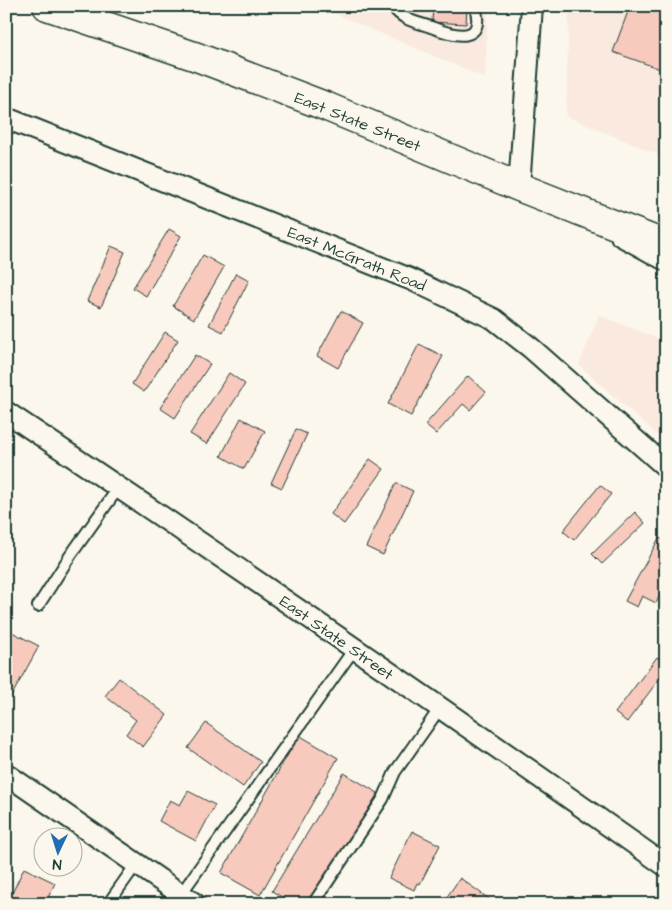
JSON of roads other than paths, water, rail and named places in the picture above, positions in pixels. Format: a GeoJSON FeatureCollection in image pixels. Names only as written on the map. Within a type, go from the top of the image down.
{"type":"FeatureCollection","features":[{"type":"Feature","properties":{"kind":"highway","name":"East State Street"},"geometry":{"type":"LineString","coordinates":[[47,6],[197,57],[325,106],[530,192],[666,245]]}},
{"type":"Feature","properties":{"kind":"street"},"geometry":{"type":"LineString","coordinates":[[530,192],[532,6]]}},
{"type":"Feature","properties":{"kind":"street","name":"East McGrath Road"},"geometry":{"type":"LineString","coordinates":[[6,118],[410,279],[494,319],[531,348],[666,467]]}},
{"type":"Feature","properties":{"kind":"street","name":"East State Street"},"geometry":{"type":"LineString","coordinates":[[6,412],[440,708],[666,866]]}},
{"type":"Feature","properties":{"kind":"street"},"geometry":{"type":"LineString","coordinates":[[6,774],[188,899]]}},
{"type":"Feature","properties":{"kind":"lane"},"geometry":{"type":"LineString","coordinates":[[393,7],[399,16],[447,34],[461,36],[471,34],[477,26],[478,17],[475,6]]}},
{"type":"Feature","properties":{"kind":"lane"},"geometry":{"type":"LineString","coordinates":[[530,192],[666,266]]}},
{"type":"Feature","properties":{"kind":"lane"},"geometry":{"type":"LineString","coordinates":[[38,606],[118,487]]}},
{"type":"Feature","properties":{"kind":"lane"},"geometry":{"type":"LineString","coordinates":[[188,899],[354,649]]}},
{"type":"Feature","properties":{"kind":"lane"},"geometry":{"type":"LineString","coordinates":[[313,904],[383,799],[395,772],[440,708]]}},
{"type":"Feature","properties":{"kind":"lane"},"geometry":{"type":"LineString","coordinates":[[108,904],[137,863]]}}]}
